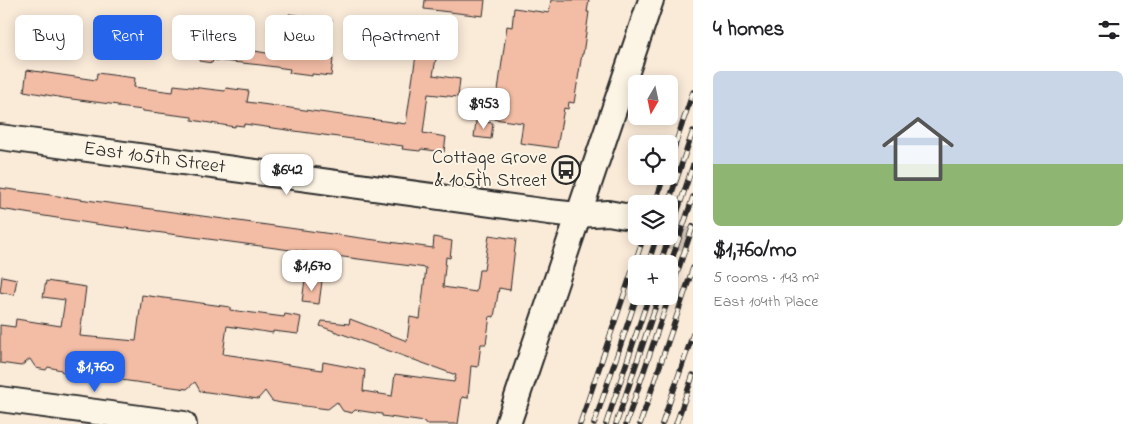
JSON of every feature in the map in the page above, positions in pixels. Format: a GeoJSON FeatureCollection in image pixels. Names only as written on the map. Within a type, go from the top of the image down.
{"type":"FeatureCollection","features":[{"type":"Feature","properties":{"kind":"street"},"geometry":{"type":"LineString","coordinates":[[508,424],[651,0]]}},
{"type":"Feature","properties":{"kind":"street","name":"East 105th Street"},"geometry":{"type":"LineString","coordinates":[[0,137],[578,216],[608,213],[628,217]]}},
{"type":"Feature","properties":{"kind":"street","name":"East 105th Street"},"geometry":{"type":"LineString","coordinates":[[578,216],[602,228],[628,231]]}},
{"type":"Feature","properties":{"kind":"street"},"geometry":{"type":"LineString","coordinates":[[0,399],[184,424]]}},
{"type":"Feature","properties":{"kind":"building"},"geometry":{"type":"Polygon","coordinates":[[[425,0],[485,0],[483,16],[424,9],[425,0]]]}},
{"type":"Feature","properties":{"kind":"building"},"geometry":{"type":"Polygon","coordinates":[[[551,0],[589,0],[583,54],[574,103],[569,102],[568,109],[564,108],[557,148],[520,143],[523,123],[494,119],[507,26],[512,27],[514,8],[549,13],[551,0]]]}},
{"type":"Feature","properties":{"kind":"building"},"geometry":{"type":"Polygon","coordinates":[[[255,51],[265,53],[265,60],[333,60],[331,76],[289,73],[290,69],[213,60],[255,60],[255,51]]]}},
{"type":"Feature","properties":{"kind":"building"},"geometry":{"type":"Polygon","coordinates":[[[199,60],[213,60],[212,63],[199,60]]]}},
{"type":"Feature","properties":{"kind":"building"},"geometry":{"type":"Polygon","coordinates":[[[415,60],[436,60],[433,75],[460,79],[458,97],[428,94],[423,133],[446,137],[444,152],[402,149],[403,146],[244,124],[244,126],[235,125],[235,127],[192,120],[192,117],[143,111],[118,107],[118,105],[24,91],[27,70],[96,80],[97,73],[135,78],[134,87],[173,92],[174,85],[225,91],[226,88],[249,91],[247,102],[406,124],[415,60]]]}},
{"type":"Feature","properties":{"kind":"building"},"geometry":{"type":"Polygon","coordinates":[[[476,121],[493,123],[491,139],[474,137],[476,121]]]}},
{"type":"Feature","properties":{"kind":"building"},"geometry":{"type":"Polygon","coordinates":[[[0,188],[433,248],[434,237],[452,241],[450,258],[446,257],[443,287],[476,292],[479,270],[484,270],[489,235],[516,239],[510,290],[499,288],[494,317],[490,316],[486,344],[481,344],[478,367],[471,366],[468,398],[462,397],[458,424],[425,424],[425,422],[382,416],[382,414],[355,410],[352,413],[343,411],[337,402],[328,409],[281,403],[272,401],[265,391],[258,399],[200,391],[195,382],[187,389],[62,372],[61,370],[48,367],[46,370],[36,368],[30,359],[21,366],[0,363],[0,325],[15,327],[16,319],[61,326],[65,300],[43,297],[46,281],[86,287],[80,336],[136,341],[142,295],[230,307],[230,310],[284,317],[285,314],[301,317],[298,334],[273,331],[273,333],[227,326],[223,354],[322,370],[323,362],[365,370],[363,391],[392,396],[395,374],[454,382],[456,375],[320,326],[322,321],[349,324],[350,319],[407,341],[410,317],[420,319],[426,268],[95,224],[0,209],[0,188]]]}},
{"type":"Feature","properties":{"kind":"building"},"geometry":{"type":"Polygon","coordinates":[[[2,276],[17,279],[14,295],[0,292],[2,276]]]}},
{"type":"Feature","properties":{"kind":"building"},"geometry":{"type":"Polygon","coordinates":[[[305,279],[322,281],[319,304],[302,302],[305,279]]]}},
{"type":"Feature","properties":{"kind":"tunnel"},"geometry":{"type":"LineString","coordinates":[[678,238],[693,240]]}},
{"type":"Feature","properties":{"kind":"railway"},"geometry":{"type":"LineString","coordinates":[[678,136],[693,92]]}},
{"type":"Feature","properties":{"kind":"railway"},"geometry":{"type":"LineString","coordinates":[[671,195],[693,131]]}},
{"type":"Feature","properties":{"kind":"railway"},"geometry":{"type":"LineString","coordinates":[[663,255],[693,165]]}},
{"type":"Feature","properties":{"kind":"railway"},"geometry":{"type":"LineString","coordinates":[[658,195],[661,185]]}},
{"type":"Feature","properties":{"kind":"railway"},"geometry":{"type":"LineString","coordinates":[[673,255],[693,197]]}},
{"type":"Feature","properties":{"kind":"railway"},"geometry":{"type":"LineString","coordinates":[[626,424],[693,226]]}},
{"type":"Feature","properties":{"kind":"railway"},"geometry":{"type":"LineString","coordinates":[[580,424],[641,245]]}},
{"type":"Feature","properties":{"kind":"railway"},"geometry":{"type":"LineString","coordinates":[[651,255],[654,245]]}},
{"type":"Feature","properties":{"kind":"railway"},"geometry":{"type":"LineString","coordinates":[[640,424],[693,268]]}},
{"type":"Feature","properties":{"kind":"railway"},"geometry":{"type":"LineString","coordinates":[[594,424],[634,305]]}},
{"type":"Feature","properties":{"kind":"railway"},"geometry":{"type":"LineString","coordinates":[[606,424],[646,305]]}},
{"type":"Feature","properties":{"kind":"railway"},"geometry":{"type":"LineString","coordinates":[[616,424],[656,305]]}},
{"type":"Feature","properties":{"kind":"railway"},"geometry":{"type":"LineString","coordinates":[[662,424],[693,334]]}},
{"type":"Feature","properties":{"kind":"railway"},"geometry":{"type":"LineString","coordinates":[[676,424],[693,375]]}},
{"type":"Feature","properties":{"kind":"place","name":"Cottage Grove & 105th Street"},"geometry":{"type":"Point","coordinates":[566,170]}}]}
